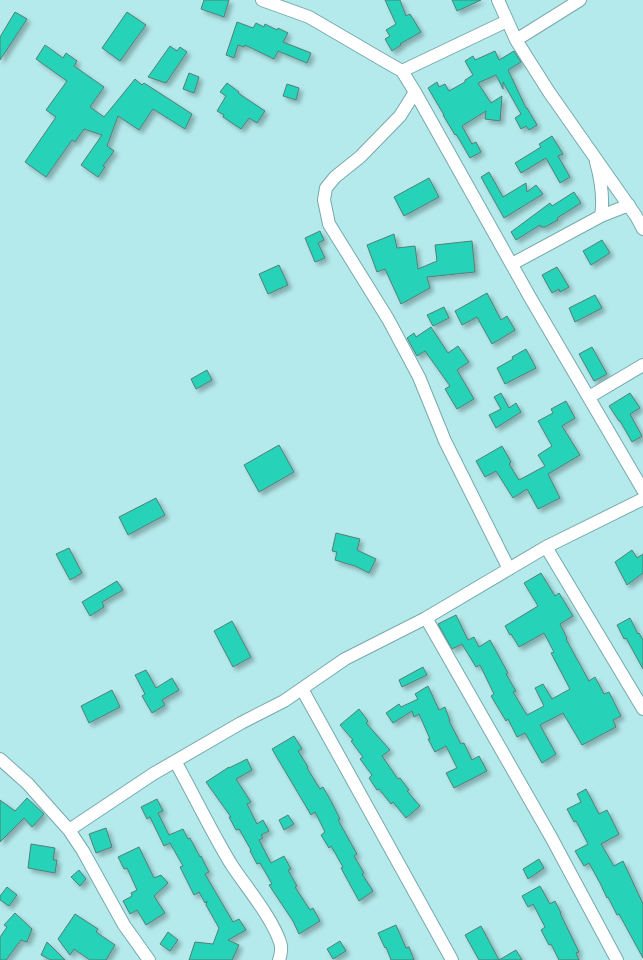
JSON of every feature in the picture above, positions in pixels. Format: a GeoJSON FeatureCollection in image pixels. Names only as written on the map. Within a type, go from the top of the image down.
{"type":"FeatureCollection","features":[{"type":"Feature","properties":{"kind":"street"},"geometry":{"type":"LineString","coordinates":[[262,0],[310,18],[402,72],[415,92],[512,264],[643,490]]}},
{"type":"Feature","properties":{"kind":"street"},"geometry":{"type":"LineString","coordinates":[[498,0],[516,40],[549,92],[629,205],[643,229]]}},
{"type":"Feature","properties":{"kind":"street"},"geometry":{"type":"LineString","coordinates":[[516,40],[580,0]]}},
{"type":"Feature","properties":{"kind":"street"},"geometry":{"type":"LineString","coordinates":[[402,72],[507,21]]}},
{"type":"Feature","properties":{"kind":"street"},"geometry":{"type":"LineString","coordinates":[[415,92],[400,116],[360,157],[335,177],[326,188],[324,200],[329,224],[388,319],[419,377],[445,441],[509,569]]}},
{"type":"Feature","properties":{"kind":"street"},"geometry":{"type":"LineString","coordinates":[[591,150],[601,181],[603,204],[601,216]]}},
{"type":"Feature","properties":{"kind":"street"},"geometry":{"type":"LineString","coordinates":[[512,264],[601,216],[629,205]]}},
{"type":"Feature","properties":{"kind":"street"},"geometry":{"type":"LineString","coordinates":[[589,397],[643,365]]}},
{"type":"Feature","properties":{"kind":"street"},"geometry":{"type":"LineString","coordinates":[[69,830],[153,774],[240,723],[284,701],[345,659],[426,618],[546,547],[643,499]]}},
{"type":"Feature","properties":{"kind":"street"},"geometry":{"type":"LineString","coordinates":[[546,547],[643,709]]}},
{"type":"Feature","properties":{"kind":"street"},"geometry":{"type":"LineString","coordinates":[[426,618],[551,837],[617,960]]}},
{"type":"Feature","properties":{"kind":"street"},"geometry":{"type":"LineString","coordinates":[[302,689],[452,960]]}},
{"type":"Feature","properties":{"kind":"street"},"geometry":{"type":"LineString","coordinates":[[0,759],[28,784],[69,830],[83,851],[124,925],[150,960]]}},
{"type":"Feature","properties":{"kind":"street"},"geometry":{"type":"LineString","coordinates":[[175,761],[231,863],[276,934],[281,944],[279,960]]}},
{"type":"Feature","properties":{"kind":"building"},"geometry":{"type":"Polygon","coordinates":[[[204,0],[229,0],[224,17],[201,9],[204,0]]]}},
{"type":"Feature","properties":{"kind":"building"},"geometry":{"type":"Polygon","coordinates":[[[385,0],[400,0],[406,16],[410,14],[421,32],[400,44],[401,45],[392,51],[385,39],[390,36],[386,30],[396,24],[385,0]]]}},
{"type":"Feature","properties":{"kind":"building"},"geometry":{"type":"Polygon","coordinates":[[[452,0],[481,0],[457,11],[452,0]]]}},
{"type":"Feature","properties":{"kind":"building"},"geometry":{"type":"Polygon","coordinates":[[[15,12],[27,19],[0,60],[0,37],[15,12]]]}},
{"type":"Feature","properties":{"kind":"building"},"geometry":{"type":"Polygon","coordinates":[[[127,12],[146,25],[120,61],[102,48],[127,12]]]}},
{"type":"Feature","properties":{"kind":"building"},"geometry":{"type":"Polygon","coordinates":[[[237,22],[253,28],[256,23],[264,27],[265,24],[277,30],[278,28],[288,33],[283,42],[311,53],[307,63],[278,51],[274,59],[245,45],[244,47],[238,45],[234,58],[226,55],[237,22]]]}},
{"type":"Feature","properties":{"kind":"building"},"geometry":{"type":"Polygon","coordinates":[[[45,45],[63,58],[66,53],[77,61],[74,66],[104,87],[90,107],[104,117],[135,79],[142,85],[144,83],[192,114],[185,129],[153,109],[139,130],[118,116],[107,146],[114,151],[103,166],[105,167],[98,177],[81,165],[102,135],[84,129],[75,142],[72,140],[46,177],[25,162],[56,117],[46,110],[67,81],[36,59],[45,45]]]}},
{"type":"Feature","properties":{"kind":"building"},"geometry":{"type":"Polygon","coordinates":[[[170,46],[177,51],[180,47],[187,52],[166,83],[148,77],[170,46]]]}},
{"type":"Feature","properties":{"kind":"building"},"geometry":{"type":"Polygon","coordinates":[[[495,51],[499,60],[514,51],[521,62],[508,70],[526,108],[537,125],[529,130],[526,126],[521,129],[515,118],[521,114],[503,82],[503,89],[496,75],[478,83],[491,103],[502,96],[500,121],[485,119],[486,111],[462,126],[472,144],[476,142],[481,152],[470,158],[428,88],[437,82],[439,87],[445,84],[449,91],[465,82],[465,80],[473,75],[465,61],[473,56],[475,60],[495,51]]]}},
{"type":"Feature","properties":{"kind":"building"},"geometry":{"type":"Polygon","coordinates":[[[189,73],[199,77],[194,93],[183,89],[189,73]]]}},
{"type":"Feature","properties":{"kind":"building"},"geometry":{"type":"Polygon","coordinates":[[[227,83],[239,92],[238,93],[265,111],[257,123],[249,118],[241,129],[217,111],[226,96],[220,92],[227,83]]]}},
{"type":"Feature","properties":{"kind":"building"},"geometry":{"type":"Polygon","coordinates":[[[287,84],[299,88],[296,100],[283,96],[287,84]]]}},
{"type":"Feature","properties":{"kind":"building"},"geometry":{"type":"Polygon","coordinates":[[[552,136],[563,154],[558,156],[570,177],[560,183],[546,158],[521,173],[515,163],[541,147],[539,144],[552,136]]]}},
{"type":"Feature","properties":{"kind":"building"},"geometry":{"type":"Polygon","coordinates":[[[489,172],[503,197],[526,183],[527,192],[536,185],[543,194],[504,218],[481,177],[489,172]]]}},
{"type":"Feature","properties":{"kind":"building"},"geometry":{"type":"Polygon","coordinates":[[[429,178],[439,197],[404,216],[394,197],[429,178]]]}},
{"type":"Feature","properties":{"kind":"building"},"geometry":{"type":"Polygon","coordinates":[[[574,192],[581,203],[557,218],[558,220],[545,227],[541,227],[540,225],[516,240],[511,232],[550,203],[552,206],[574,192]]]}},
{"type":"Feature","properties":{"kind":"building"},"geometry":{"type":"Polygon","coordinates":[[[320,231],[324,240],[318,243],[325,258],[315,262],[305,238],[320,231]]]}},
{"type":"Feature","properties":{"kind":"building"},"geometry":{"type":"Polygon","coordinates":[[[394,234],[397,248],[415,246],[418,269],[437,261],[435,245],[472,241],[475,272],[427,277],[430,288],[401,304],[385,269],[377,272],[367,245],[394,234]]]}},
{"type":"Feature","properties":{"kind":"building"},"geometry":{"type":"Polygon","coordinates":[[[602,240],[610,253],[591,265],[583,251],[602,240]]]}},
{"type":"Feature","properties":{"kind":"building"},"geometry":{"type":"Polygon","coordinates":[[[279,265],[288,285],[268,294],[259,274],[279,265]]]}},
{"type":"Feature","properties":{"kind":"building"},"geometry":{"type":"Polygon","coordinates":[[[557,267],[569,287],[560,292],[559,289],[552,293],[542,275],[557,267]]]}},
{"type":"Feature","properties":{"kind":"building"},"geometry":{"type":"Polygon","coordinates":[[[487,293],[501,320],[507,316],[515,330],[492,344],[477,317],[462,325],[455,311],[487,293]]]}},
{"type":"Feature","properties":{"kind":"building"},"geometry":{"type":"Polygon","coordinates":[[[595,295],[602,308],[575,322],[569,308],[595,295]]]}},
{"type":"Feature","properties":{"kind":"building"},"geometry":{"type":"Polygon","coordinates":[[[444,307],[449,318],[433,326],[427,315],[444,307]]]}},
{"type":"Feature","properties":{"kind":"building"},"geometry":{"type":"Polygon","coordinates":[[[431,327],[448,353],[458,346],[469,362],[457,370],[474,399],[457,409],[445,389],[450,386],[425,351],[417,356],[407,338],[414,333],[416,337],[431,327]]]}},
{"type":"Feature","properties":{"kind":"building"},"geometry":{"type":"Polygon","coordinates":[[[592,347],[607,374],[594,381],[579,354],[592,347]]]}},
{"type":"Feature","properties":{"kind":"building"},"geometry":{"type":"Polygon","coordinates":[[[526,349],[536,368],[505,384],[497,368],[513,359],[512,357],[526,349]]]}},
{"type":"Feature","properties":{"kind":"building"},"geometry":{"type":"Polygon","coordinates":[[[207,370],[212,380],[196,389],[191,379],[207,370]]]}},
{"type":"Feature","properties":{"kind":"building"},"geometry":{"type":"Polygon","coordinates":[[[501,393],[509,408],[516,403],[521,412],[496,428],[489,415],[501,409],[494,397],[501,393]]]}},
{"type":"Feature","properties":{"kind":"building"},"geometry":{"type":"Polygon","coordinates":[[[630,393],[640,408],[630,414],[642,436],[632,442],[609,406],[630,393]]]}},
{"type":"Feature","properties":{"kind":"building"},"geometry":{"type":"Polygon","coordinates":[[[566,401],[575,418],[562,426],[580,455],[548,474],[560,498],[538,509],[527,489],[513,498],[496,471],[485,477],[476,461],[502,446],[511,462],[509,464],[519,480],[545,466],[538,455],[552,446],[538,421],[553,413],[551,409],[566,401]]]}},
{"type":"Feature","properties":{"kind":"building"},"geometry":{"type":"Polygon","coordinates":[[[279,445],[294,472],[259,492],[244,465],[279,445]]]}},
{"type":"Feature","properties":{"kind":"building"},"geometry":{"type":"Polygon","coordinates":[[[156,498],[165,515],[128,535],[119,517],[156,498]]]}},
{"type":"Feature","properties":{"kind":"building"},"geometry":{"type":"Polygon","coordinates":[[[336,533],[360,539],[357,550],[376,559],[369,573],[355,566],[335,560],[337,552],[332,551],[336,533]]]}},
{"type":"Feature","properties":{"kind":"building"},"geometry":{"type":"Polygon","coordinates":[[[69,548],[82,573],[70,580],[56,554],[69,548]]]}},
{"type":"Feature","properties":{"kind":"building"},"geometry":{"type":"Polygon","coordinates":[[[632,550],[637,558],[643,554],[643,573],[627,585],[615,562],[632,550]]]}},
{"type":"Feature","properties":{"kind":"building"},"geometry":{"type":"Polygon","coordinates":[[[541,573],[555,596],[559,593],[573,616],[560,624],[567,638],[566,639],[589,681],[595,677],[604,694],[609,692],[621,716],[613,720],[616,727],[582,745],[563,713],[540,725],[556,754],[542,763],[525,733],[517,737],[508,719],[506,721],[491,696],[494,694],[480,665],[476,667],[462,644],[452,649],[438,624],[456,615],[468,640],[474,637],[479,647],[490,640],[516,691],[513,692],[527,715],[544,706],[535,688],[543,684],[552,699],[570,689],[551,653],[554,652],[544,633],[519,647],[505,626],[538,606],[524,583],[541,573]]]}},
{"type":"Feature","properties":{"kind":"building"},"geometry":{"type":"Polygon","coordinates":[[[117,581],[123,590],[102,602],[104,607],[90,616],[82,602],[117,581]]]}},
{"type":"Feature","properties":{"kind":"building"},"geometry":{"type":"Polygon","coordinates":[[[630,618],[638,634],[639,633],[643,640],[643,669],[617,625],[630,618]]]}},
{"type":"Feature","properties":{"kind":"building"},"geometry":{"type":"Polygon","coordinates":[[[232,621],[251,657],[233,667],[214,631],[232,621]]]}},
{"type":"Feature","properties":{"kind":"building"},"geometry":{"type":"Polygon","coordinates":[[[423,667],[427,675],[402,687],[399,680],[423,667]]]}},
{"type":"Feature","properties":{"kind":"building"},"geometry":{"type":"Polygon","coordinates":[[[146,670],[156,688],[172,678],[179,690],[162,700],[165,705],[152,713],[142,696],[145,694],[135,675],[146,670]]]}},
{"type":"Feature","properties":{"kind":"building"},"geometry":{"type":"Polygon","coordinates":[[[428,686],[439,710],[445,707],[449,721],[461,744],[464,743],[472,760],[479,756],[487,771],[454,788],[446,773],[457,768],[446,746],[435,752],[428,739],[430,739],[419,714],[414,717],[412,711],[393,723],[386,713],[399,704],[401,707],[418,699],[415,694],[428,686]]]}},
{"type":"Feature","properties":{"kind":"building"},"geometry":{"type":"Polygon","coordinates":[[[112,690],[120,707],[89,723],[81,706],[112,690]]]}},
{"type":"Feature","properties":{"kind":"building"},"geometry":{"type":"Polygon","coordinates":[[[359,709],[368,721],[366,723],[390,750],[382,756],[398,779],[400,778],[409,790],[407,791],[420,806],[406,818],[393,802],[391,804],[379,789],[377,790],[369,778],[372,775],[360,759],[363,757],[351,741],[353,740],[340,725],[359,709]]]}},
{"type":"Feature","properties":{"kind":"building"},"geometry":{"type":"Polygon","coordinates":[[[294,736],[302,749],[298,751],[308,767],[307,768],[320,789],[323,787],[331,801],[340,819],[338,820],[357,854],[354,856],[364,873],[362,874],[373,891],[359,901],[331,846],[329,848],[321,835],[325,832],[315,812],[311,815],[272,749],[294,736]]]}},
{"type":"Feature","properties":{"kind":"building"},"geometry":{"type":"Polygon","coordinates":[[[247,759],[252,770],[236,779],[251,802],[247,804],[257,824],[263,820],[269,831],[261,835],[263,838],[259,840],[271,863],[284,856],[291,869],[288,870],[297,886],[295,887],[310,910],[313,908],[320,921],[299,934],[293,921],[269,885],[272,884],[260,863],[257,864],[239,829],[236,830],[229,817],[231,817],[206,782],[229,767],[247,759]]]}},
{"type":"Feature","properties":{"kind":"building"},"geometry":{"type":"Polygon","coordinates":[[[586,789],[599,814],[607,810],[619,834],[601,844],[614,866],[623,861],[643,904],[643,958],[619,914],[617,915],[608,897],[607,898],[589,863],[584,866],[575,851],[588,844],[576,821],[574,822],[567,809],[581,802],[577,794],[586,789]]]}},
{"type":"Feature","properties":{"kind":"building"},"geometry":{"type":"Polygon","coordinates":[[[27,798],[44,814],[32,827],[24,818],[0,842],[0,800],[15,811],[27,798]]]}},
{"type":"Feature","properties":{"kind":"building"},"geometry":{"type":"Polygon","coordinates":[[[157,799],[163,811],[158,813],[169,835],[183,829],[188,839],[190,838],[200,857],[201,856],[209,872],[205,874],[233,922],[239,919],[246,930],[228,940],[239,945],[232,960],[189,960],[195,942],[213,944],[219,928],[206,905],[207,901],[205,903],[199,892],[194,895],[180,867],[183,866],[170,843],[164,846],[150,817],[147,819],[141,807],[157,799]]]}},
{"type":"Feature","properties":{"kind":"building"},"geometry":{"type":"Polygon","coordinates":[[[288,815],[294,824],[284,830],[279,820],[288,815]]]}},
{"type":"Feature","properties":{"kind":"building"},"geometry":{"type":"Polygon","coordinates":[[[106,828],[112,847],[96,853],[89,834],[106,828]]]}},
{"type":"Feature","properties":{"kind":"building"},"geometry":{"type":"Polygon","coordinates":[[[31,844],[55,848],[53,860],[57,860],[55,873],[28,868],[31,844]]]}},
{"type":"Feature","properties":{"kind":"building"},"geometry":{"type":"Polygon","coordinates":[[[139,847],[154,878],[161,875],[168,883],[154,896],[165,913],[146,925],[137,910],[130,914],[123,901],[132,896],[131,893],[137,890],[127,868],[124,869],[118,857],[139,847]]]}},
{"type":"Feature","properties":{"kind":"building"},"geometry":{"type":"Polygon","coordinates":[[[539,859],[544,868],[528,879],[523,869],[539,859]]]}},
{"type":"Feature","properties":{"kind":"building"},"geometry":{"type":"Polygon","coordinates":[[[79,870],[86,879],[80,886],[71,877],[79,870]]]}},
{"type":"Feature","properties":{"kind":"building"},"geometry":{"type":"Polygon","coordinates":[[[540,886],[550,904],[555,901],[579,952],[576,953],[579,960],[559,960],[551,944],[549,945],[541,930],[545,927],[533,904],[528,907],[522,896],[540,886]]]}},
{"type":"Feature","properties":{"kind":"building"},"geometry":{"type":"Polygon","coordinates":[[[7,887],[17,895],[9,906],[0,900],[0,896],[7,887]]]}},
{"type":"Feature","properties":{"kind":"building"},"geometry":{"type":"Polygon","coordinates":[[[15,913],[32,929],[27,942],[21,940],[6,960],[0,960],[0,937],[7,927],[4,925],[15,913]]]}},
{"type":"Feature","properties":{"kind":"building"},"geometry":{"type":"Polygon","coordinates":[[[75,914],[98,929],[96,932],[115,945],[106,960],[90,960],[74,949],[70,955],[58,939],[75,914]]]}},
{"type":"Feature","properties":{"kind":"building"},"geometry":{"type":"Polygon","coordinates":[[[396,925],[406,948],[409,947],[414,960],[391,960],[378,933],[396,925]]]}},
{"type":"Feature","properties":{"kind":"building"},"geometry":{"type":"Polygon","coordinates":[[[481,926],[499,960],[479,960],[465,935],[481,926]]]}},
{"type":"Feature","properties":{"kind":"building"},"geometry":{"type":"Polygon","coordinates":[[[168,932],[178,940],[170,951],[160,944],[168,932]]]}},
{"type":"Feature","properties":{"kind":"building"},"geometry":{"type":"Polygon","coordinates":[[[340,941],[346,951],[333,959],[327,949],[340,941]]]}},
{"type":"Feature","properties":{"kind":"building"},"geometry":{"type":"Polygon","coordinates":[[[47,942],[65,960],[51,960],[41,955],[47,942]]]}},
{"type":"Feature","properties":{"kind":"building"},"geometry":{"type":"Polygon","coordinates":[[[516,950],[522,960],[499,960],[516,950]]]}}]}
